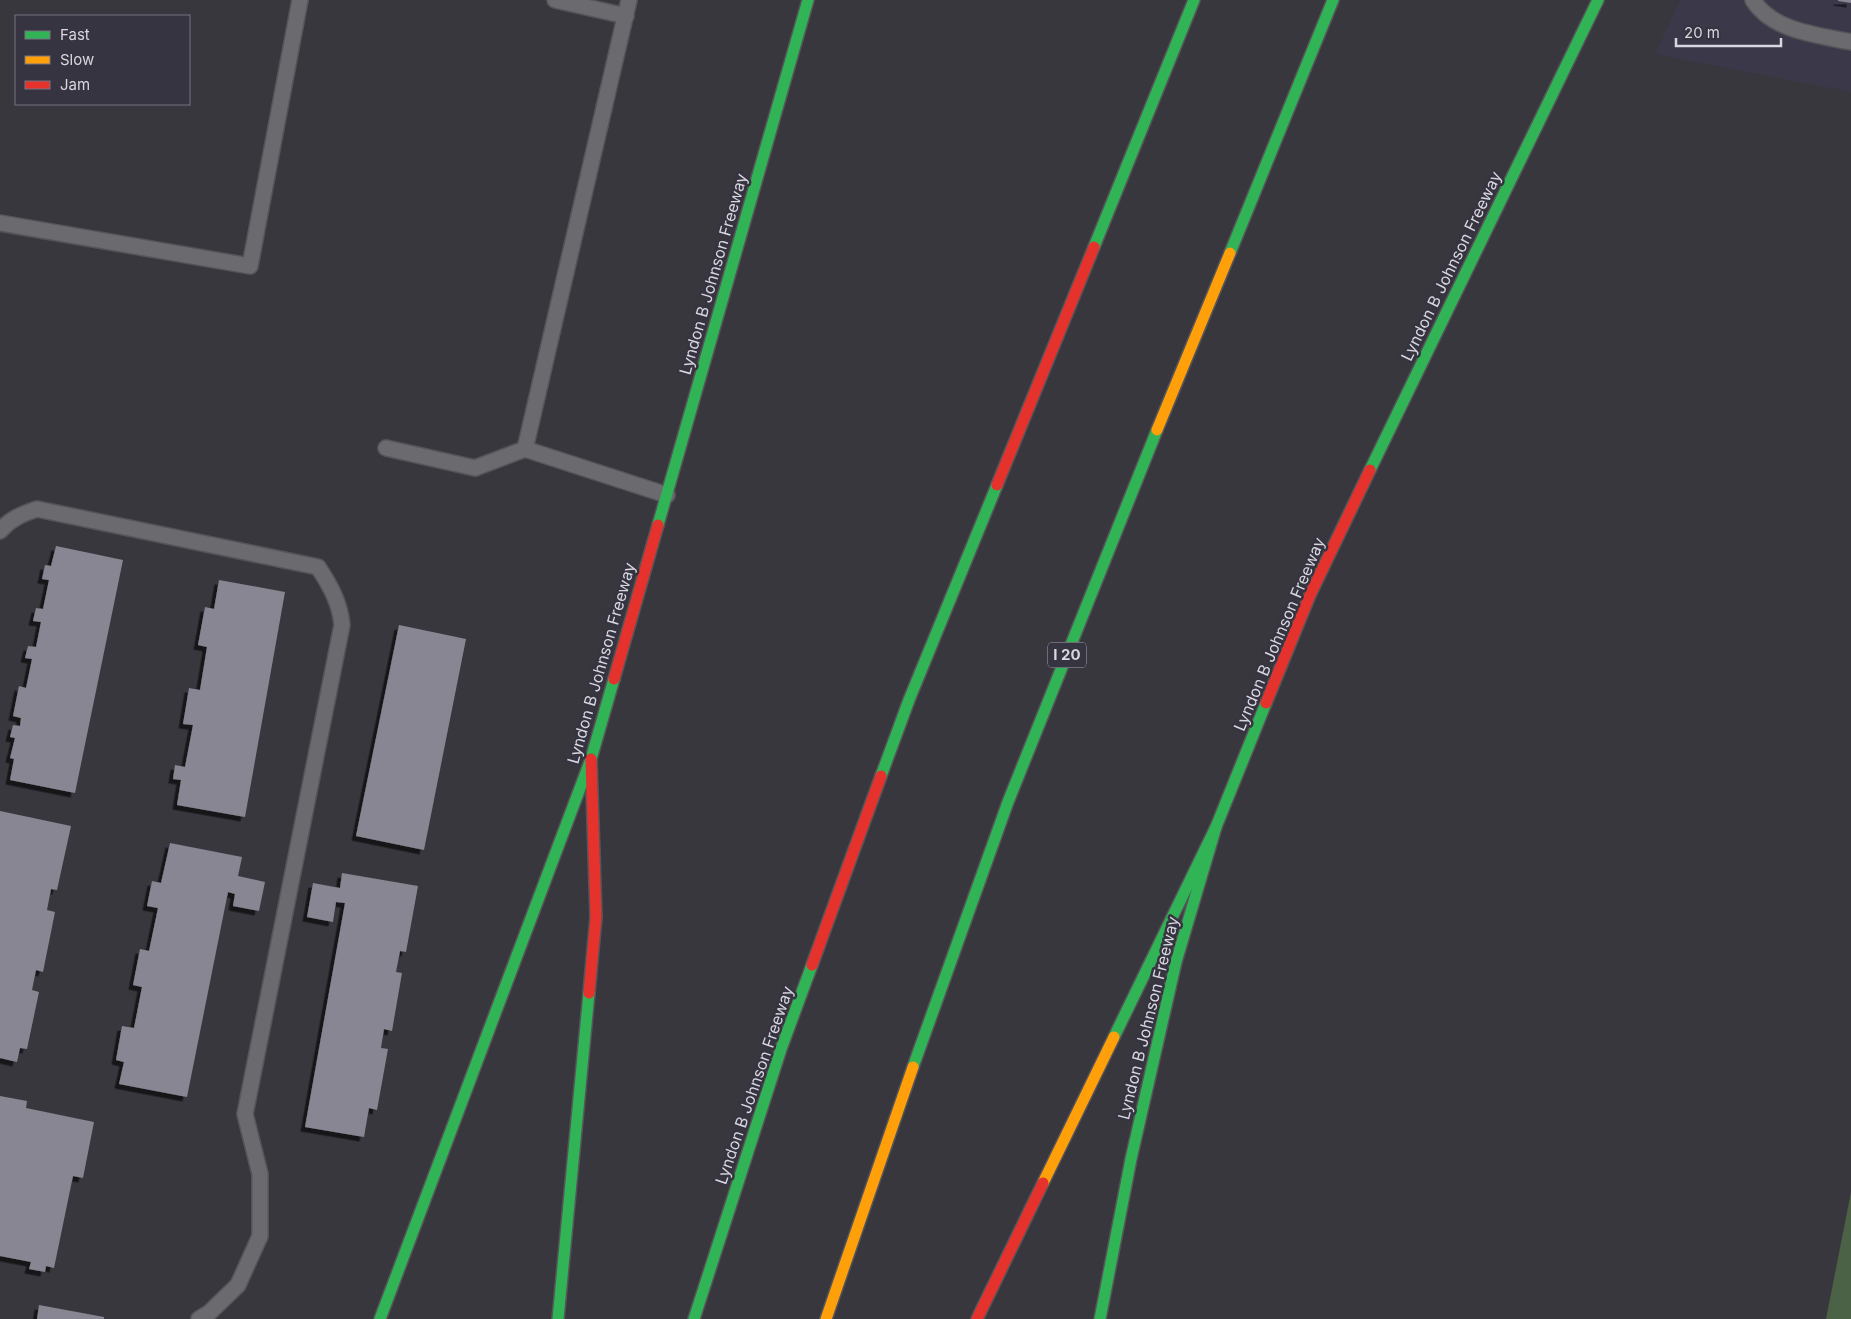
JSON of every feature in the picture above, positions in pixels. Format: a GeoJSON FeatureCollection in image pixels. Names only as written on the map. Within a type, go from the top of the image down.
{"type":"FeatureCollection","features":[{"type":"Feature","properties":{"kind":"main road","name":"Lyndon B Johnson Freeway"},"geometry":{"type":"LineString","coordinates":[[380,1319],[591,759],[808,0]]}},
{"type":"Feature","properties":{"kind":"main road","name":"Lyndon B Johnson Freeway"},"geometry":{"type":"LineString","coordinates":[[694,1319],[782,1048],[909,700],[1194,0]]}},
{"type":"Feature","properties":{"kind":"main road","name":"I 20"},"geometry":{"type":"LineString","coordinates":[[826,1319],[916,1058],[1008,802],[1115,533],[1333,0]]}},
{"type":"Feature","properties":{"kind":"main road","name":"Lyndon B Johnson Freeway"},"geometry":{"type":"LineString","coordinates":[[1100,1319],[1130,1159],[1176,962],[1216,827],[1310,595],[1598,0]]}},
{"type":"Feature","properties":{"kind":"main road"},"geometry":{"type":"LineString","coordinates":[[558,1319],[596,917],[591,759]]}},
{"type":"Feature","properties":{"kind":"main road"},"geometry":{"type":"LineString","coordinates":[[977,1319],[1216,827]]}},
{"type":"Feature","properties":{"kind":"lane"},"geometry":{"type":"LineString","coordinates":[[0,223],[250,266],[300,0]]}},
{"type":"Feature","properties":{"kind":"lane"},"geometry":{"type":"LineString","coordinates":[[556,0],[626,16]]}},
{"type":"Feature","properties":{"kind":"lane"},"geometry":{"type":"LineString","coordinates":[[524,449],[629,0]]}},
{"type":"Feature","properties":{"kind":"lane"},"geometry":{"type":"LineString","coordinates":[[1753,0],[1760,11],[1797,32],[1851,42]]}},
{"type":"Feature","properties":{"kind":"lane"},"geometry":{"type":"LineString","coordinates":[[386,448],[475,468],[524,449],[668,495]]}},
{"type":"Feature","properties":{"kind":"lane"},"geometry":{"type":"LineString","coordinates":[[0,531],[20,514],[37,509],[318,567],[332,588],[341,616],[340,634],[244,1114],[260,1174],[260,1236],[238,1284],[210,1313],[200,1319]]}},
{"type":"Feature","properties":{"kind":"shaded area"},"geometry":{"type":"Polygon","coordinates":[[[1680,0],[1851,0],[1851,92],[1655,54],[1680,0]]]}},
{"type":"Feature","properties":{"kind":"green space"},"geometry":{"type":"Polygon","coordinates":[[[1851,1192],[1851,1319],[1826,1319],[1851,1192]]]}},
{"type":"Feature","properties":{"kind":"building"},"geometry":{"type":"Polygon","coordinates":[[[1851,0],[1851,3],[1838,1],[1851,0]]]}},
{"type":"Feature","properties":{"kind":"building"},"geometry":{"type":"Polygon","coordinates":[[[56,546],[123,560],[75,793],[10,780],[14,759],[10,758],[15,738],[10,737],[13,725],[20,726],[21,718],[13,716],[19,686],[26,688],[32,659],[25,658],[28,646],[36,647],[41,622],[33,621],[36,608],[43,609],[49,580],[42,579],[45,565],[51,566],[56,546]]]}},
{"type":"Feature","properties":{"kind":"building"},"geometry":{"type":"Polygon","coordinates":[[[219,580],[285,592],[245,817],[177,805],[181,780],[173,779],[175,765],[185,767],[193,725],[183,724],[189,688],[200,690],[207,647],[198,645],[205,607],[214,609],[219,580]]]}},
{"type":"Feature","properties":{"kind":"building"},"geometry":{"type":"Polygon","coordinates":[[[399,625],[466,639],[424,850],[356,836],[399,625]]]}},
{"type":"Feature","properties":{"kind":"building"},"geometry":{"type":"Polygon","coordinates":[[[0,811],[71,826],[57,890],[51,889],[47,910],[55,912],[43,972],[36,970],[32,990],[39,992],[27,1049],[20,1048],[17,1062],[0,1058],[0,811]]]}},
{"type":"Feature","properties":{"kind":"building"},"geometry":{"type":"Polygon","coordinates":[[[170,843],[242,857],[238,876],[265,882],[259,911],[233,906],[235,894],[228,892],[187,1097],[119,1084],[124,1062],[116,1060],[122,1026],[134,1028],[142,987],[133,985],[140,949],[149,951],[158,908],[147,906],[152,881],[161,883],[170,843]]]}},
{"type":"Feature","properties":{"kind":"building"},"geometry":{"type":"Polygon","coordinates":[[[342,873],[418,886],[406,952],[400,951],[396,972],[402,973],[392,1031],[384,1029],[381,1048],[388,1049],[377,1110],[369,1108],[364,1137],[305,1127],[345,903],[336,902],[333,922],[307,917],[313,883],[340,888],[342,873]]]}},
{"type":"Feature","properties":{"kind":"building"},"geometry":{"type":"Polygon","coordinates":[[[0,1096],[27,1101],[26,1108],[94,1122],[83,1178],[73,1176],[54,1268],[46,1266],[45,1272],[29,1269],[31,1262],[0,1256],[0,1096]]]}},
{"type":"Feature","properties":{"kind":"building"},"geometry":{"type":"Polygon","coordinates":[[[39,1305],[104,1317],[104,1319],[37,1319],[39,1305]]]}},
{"type":"Feature","properties":{"kind":"traffic: fast"},"geometry":{"type":"LineString","coordinates":[[658,525],[808,0]]}},
{"type":"Feature","properties":{"kind":"traffic: fast"},"geometry":{"type":"LineString","coordinates":[[1094,247],[1194,0]]}},
{"type":"Feature","properties":{"kind":"traffic: fast"},"geometry":{"type":"LineString","coordinates":[[1230,253],[1333,0]]}},
{"type":"Feature","properties":{"kind":"traffic: fast"},"geometry":{"type":"LineString","coordinates":[[1370,470],[1598,0]]}},
{"type":"Feature","properties":{"kind":"traffic: fast"},"geometry":{"type":"LineString","coordinates":[[913,1067],[1008,802],[1157,430]]}},
{"type":"Feature","properties":{"kind":"traffic: fast"},"geometry":{"type":"LineString","coordinates":[[881,776],[909,700],[997,485]]}},
{"type":"Feature","properties":{"kind":"traffic: fast"},"geometry":{"type":"LineString","coordinates":[[380,1319],[591,759],[614,679]]}},
{"type":"Feature","properties":{"kind":"traffic: fast"},"geometry":{"type":"LineString","coordinates":[[1100,1319],[1131,1159],[1176,962],[1216,827],[1266,703]]}},
{"type":"Feature","properties":{"kind":"traffic: fast"},"geometry":{"type":"LineString","coordinates":[[1114,1037],[1216,827]]}},
{"type":"Feature","properties":{"kind":"traffic: fast"},"geometry":{"type":"LineString","coordinates":[[694,1319],[781,1049],[812,965]]}},
{"type":"Feature","properties":{"kind":"traffic: fast"},"geometry":{"type":"LineString","coordinates":[[558,1319],[589,993]]}},
{"type":"Feature","properties":{"kind":"traffic: slow"},"geometry":{"type":"LineString","coordinates":[[1157,430],[1230,253]]}},
{"type":"Feature","properties":{"kind":"traffic: slow"},"geometry":{"type":"LineString","coordinates":[[1043,1183],[1114,1037]]}},
{"type":"Feature","properties":{"kind":"traffic: slow"},"geometry":{"type":"LineString","coordinates":[[826,1319],[913,1067]]}},
{"type":"Feature","properties":{"kind":"traffic: jam"},"geometry":{"type":"LineString","coordinates":[[997,485],[1094,247]]}},
{"type":"Feature","properties":{"kind":"traffic: jam"},"geometry":{"type":"LineString","coordinates":[[1266,703],[1310,595],[1370,470]]}},
{"type":"Feature","properties":{"kind":"traffic: jam"},"geometry":{"type":"LineString","coordinates":[[614,679],[658,525]]}},
{"type":"Feature","properties":{"kind":"traffic: jam"},"geometry":{"type":"LineString","coordinates":[[589,993],[596,917],[591,759]]}},
{"type":"Feature","properties":{"kind":"traffic: jam"},"geometry":{"type":"LineString","coordinates":[[812,965],[881,776]]}},
{"type":"Feature","properties":{"kind":"traffic: jam"},"geometry":{"type":"LineString","coordinates":[[977,1319],[1043,1183]]}}]}
